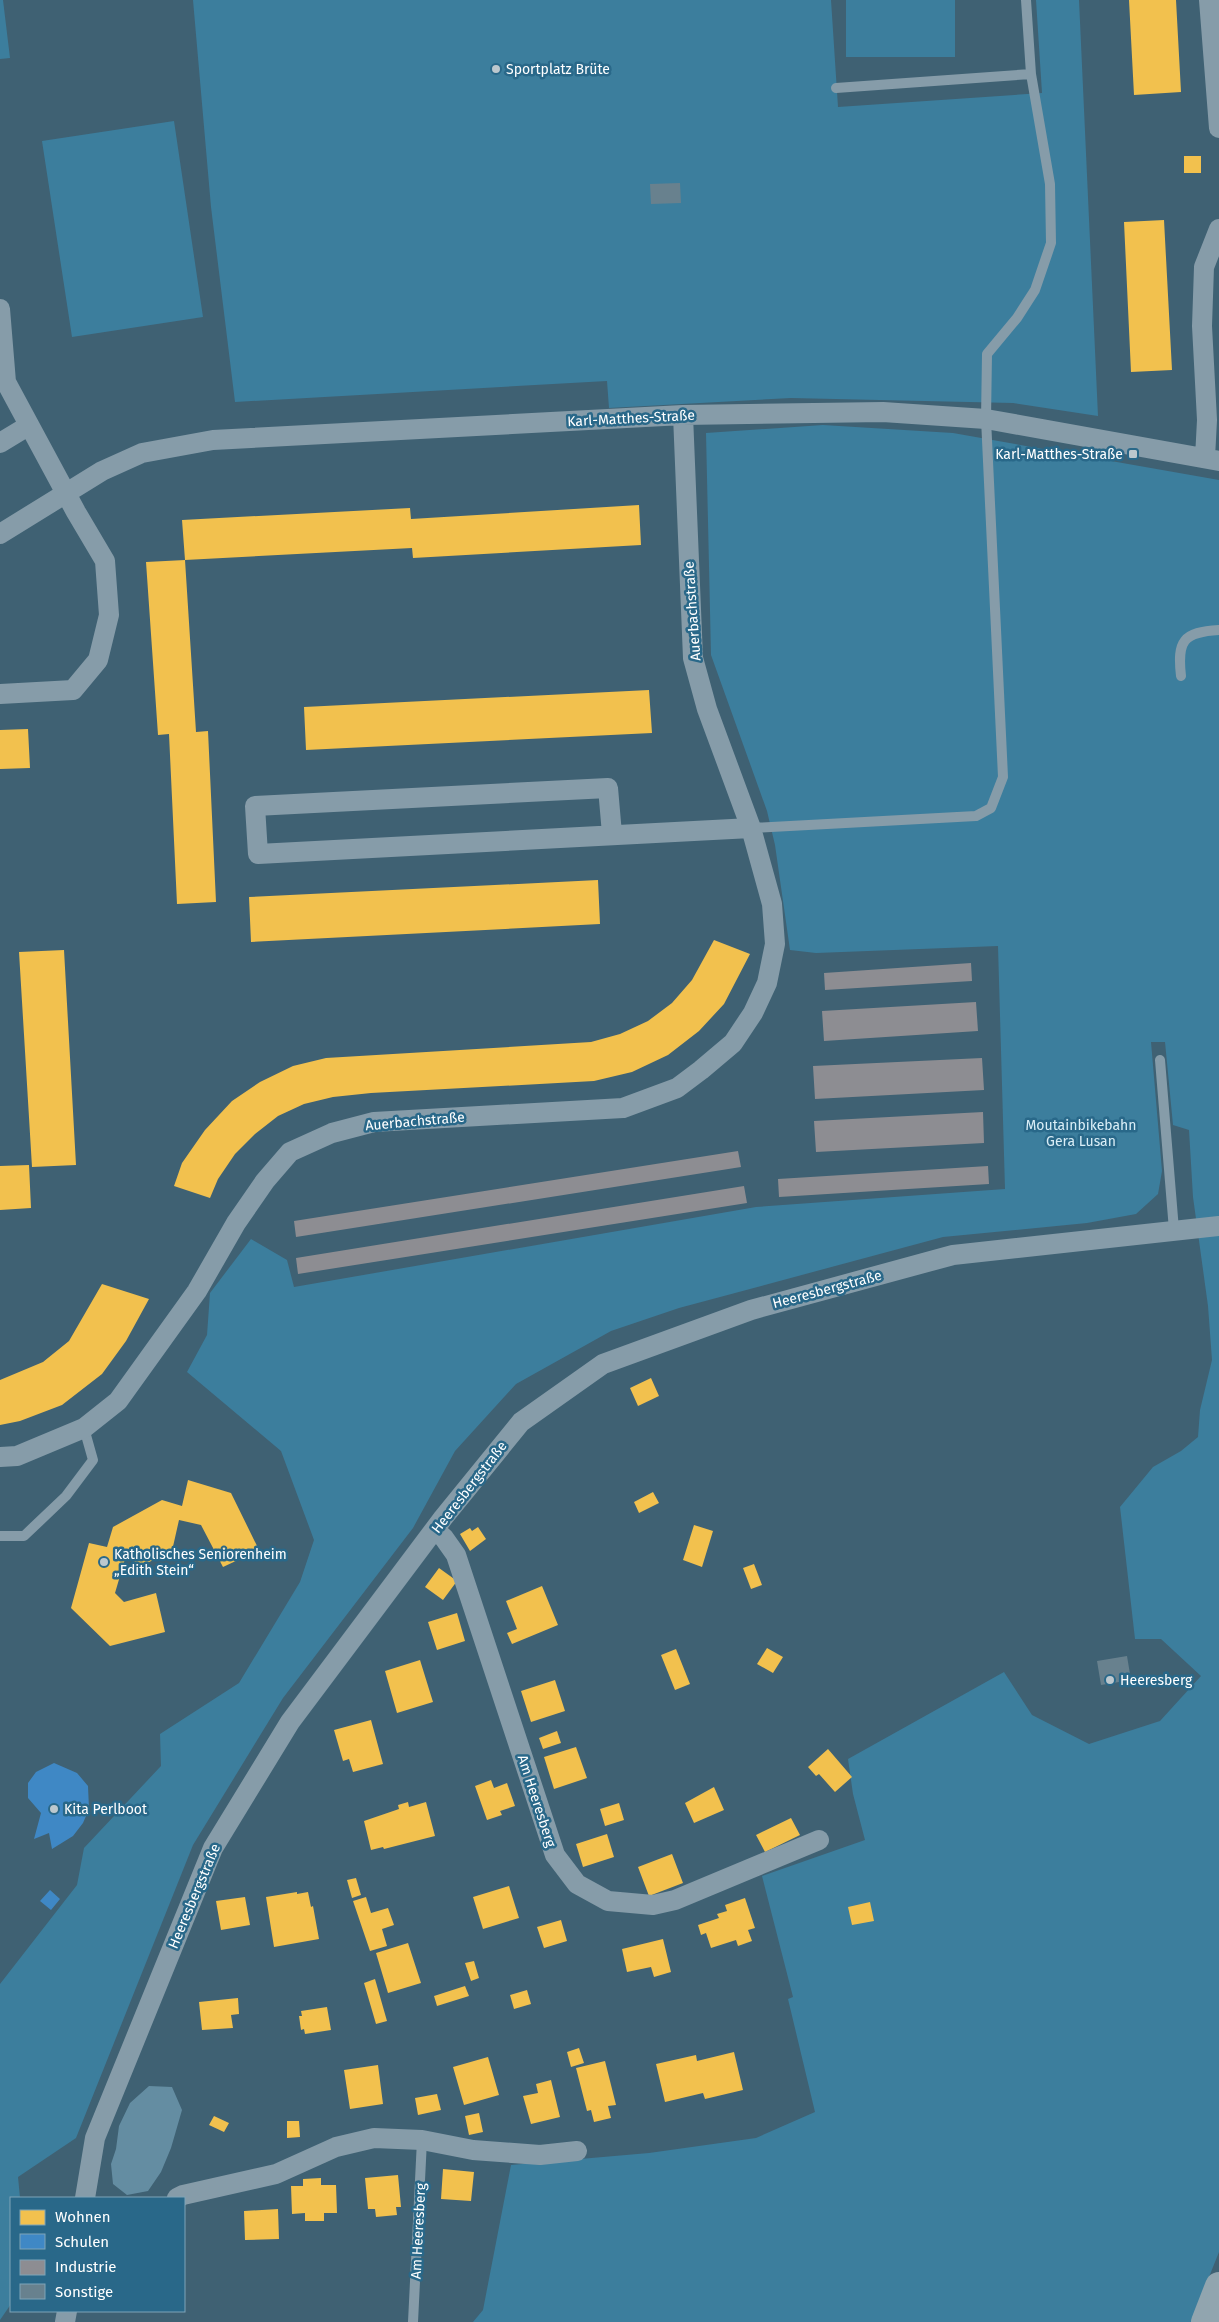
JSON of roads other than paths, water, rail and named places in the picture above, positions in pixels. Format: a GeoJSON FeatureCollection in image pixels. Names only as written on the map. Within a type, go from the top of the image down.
{"type":"FeatureCollection","features":[{"type":"Feature","properties":{"kind":"main road"},"geometry":{"type":"LineString","coordinates":[[1205,2322],[1219,2286]]}},
{"type":"Feature","properties":{"kind":"street"},"geometry":{"type":"LineString","coordinates":[[1209,0],[1219,128]]}},
{"type":"Feature","properties":{"kind":"street","name":"Karl-Matthes-Straße"},"geometry":{"type":"LineString","coordinates":[[0,534],[102,471],[142,453],[213,440],[682,416],[883,412],[986,419],[1212,460],[1207,420],[1210,326],[1204,267],[1219,229]]}},
{"type":"Feature","properties":{"kind":"street"},"geometry":{"type":"LineString","coordinates":[[0,309],[6,382],[65,493],[105,561],[109,615],[98,660],[74,690],[0,694]]}},
{"type":"Feature","properties":{"kind":"street","name":"Auerbachstraße"},"geometry":{"type":"LineString","coordinates":[[0,1457],[17,1456],[84,1428],[118,1401],[197,1291],[236,1223],[264,1181],[290,1152],[332,1133],[374,1122],[623,1108],[677,1088],[733,1043],[753,1013],[767,983],[775,944],[772,904],[751,828],[707,709],[693,658],[682,416]]}},
{"type":"Feature","properties":{"kind":"street"},"geometry":{"type":"LineString","coordinates":[[0,443],[28,426]]}},
{"type":"Feature","properties":{"kind":"street"},"geometry":{"type":"LineString","coordinates":[[612,834],[608,788],[255,806],[258,854],[751,828]]}},
{"type":"Feature","properties":{"kind":"street","name":"Heeresbergstraße"},"geometry":{"type":"LineString","coordinates":[[85,2197],[95,2138],[213,1848],[290,1722],[435,1530],[521,1422],[603,1364],[751,1310],[954,1255],[1219,1226]]}},
{"type":"Feature","properties":{"kind":"street","name":"Am Heeresberg"},"geometry":{"type":"LineString","coordinates":[[435,1530],[444,1538],[456,1555],[555,1855],[577,1884],[608,1901],[652,1904],[675,1900],[819,1840]]}},
{"type":"Feature","properties":{"kind":"street"},"geometry":{"type":"LineString","coordinates":[[179,2197],[276,2174],[336,2147],[374,2138],[422,2140],[473,2150],[540,2155],[577,2151]]}},
{"type":"Feature","properties":{"kind":"lane"},"geometry":{"type":"LineString","coordinates":[[751,828],[976,816],[990,808],[1003,778],[986,419],[987,354],[1017,318],[1035,290],[1051,243],[1050,184],[1031,74],[1026,0]]}},
{"type":"Feature","properties":{"kind":"lane"},"geometry":{"type":"LineString","coordinates":[[836,88],[1031,74]]}},
{"type":"Feature","properties":{"kind":"lane"},"geometry":{"type":"LineString","coordinates":[[1181,676],[1180,648],[1187,638],[1198,631],[1219,630]]}},
{"type":"Feature","properties":{"kind":"lane"},"geometry":{"type":"LineString","coordinates":[[1160,1060],[1174,1230]]}},
{"type":"Feature","properties":{"kind":"lane"},"geometry":{"type":"LineString","coordinates":[[0,1536],[24,1536],[66,1496],[93,1460],[84,1428]]}},
{"type":"Feature","properties":{"kind":"lane","name":"Am Heeresberg"},"geometry":{"type":"LineString","coordinates":[[414,2322],[422,2140]]}},
{"type":"Feature","properties":{"kind":"place","name":"Sportplatz Brüte"},"geometry":{"type":"Point","coordinates":[496,69]}},
{"type":"Feature","properties":{"kind":"place","name":"Karl-Matthes-Straße"},"geometry":{"type":"Point","coordinates":[1133,454]}},
{"type":"Feature","properties":{"kind":"place","name":"Katholisches Seniorenheim „Edith Stein“"},"geometry":{"type":"Point","coordinates":[104,1562]}},
{"type":"Feature","properties":{"kind":"place","name":"Heeresberg"},"geometry":{"type":"Point","coordinates":[1110,1680]}},
{"type":"Feature","properties":{"kind":"place","name":"Kita Perlboot"},"geometry":{"type":"Point","coordinates":[54,1809]}},
{"type":"Feature","properties":{"kind":"park label","name":"Moutainbikebahn Gera Lusan"},"geometry":{"type":"Point","coordinates":[1081,1134]}}]}
